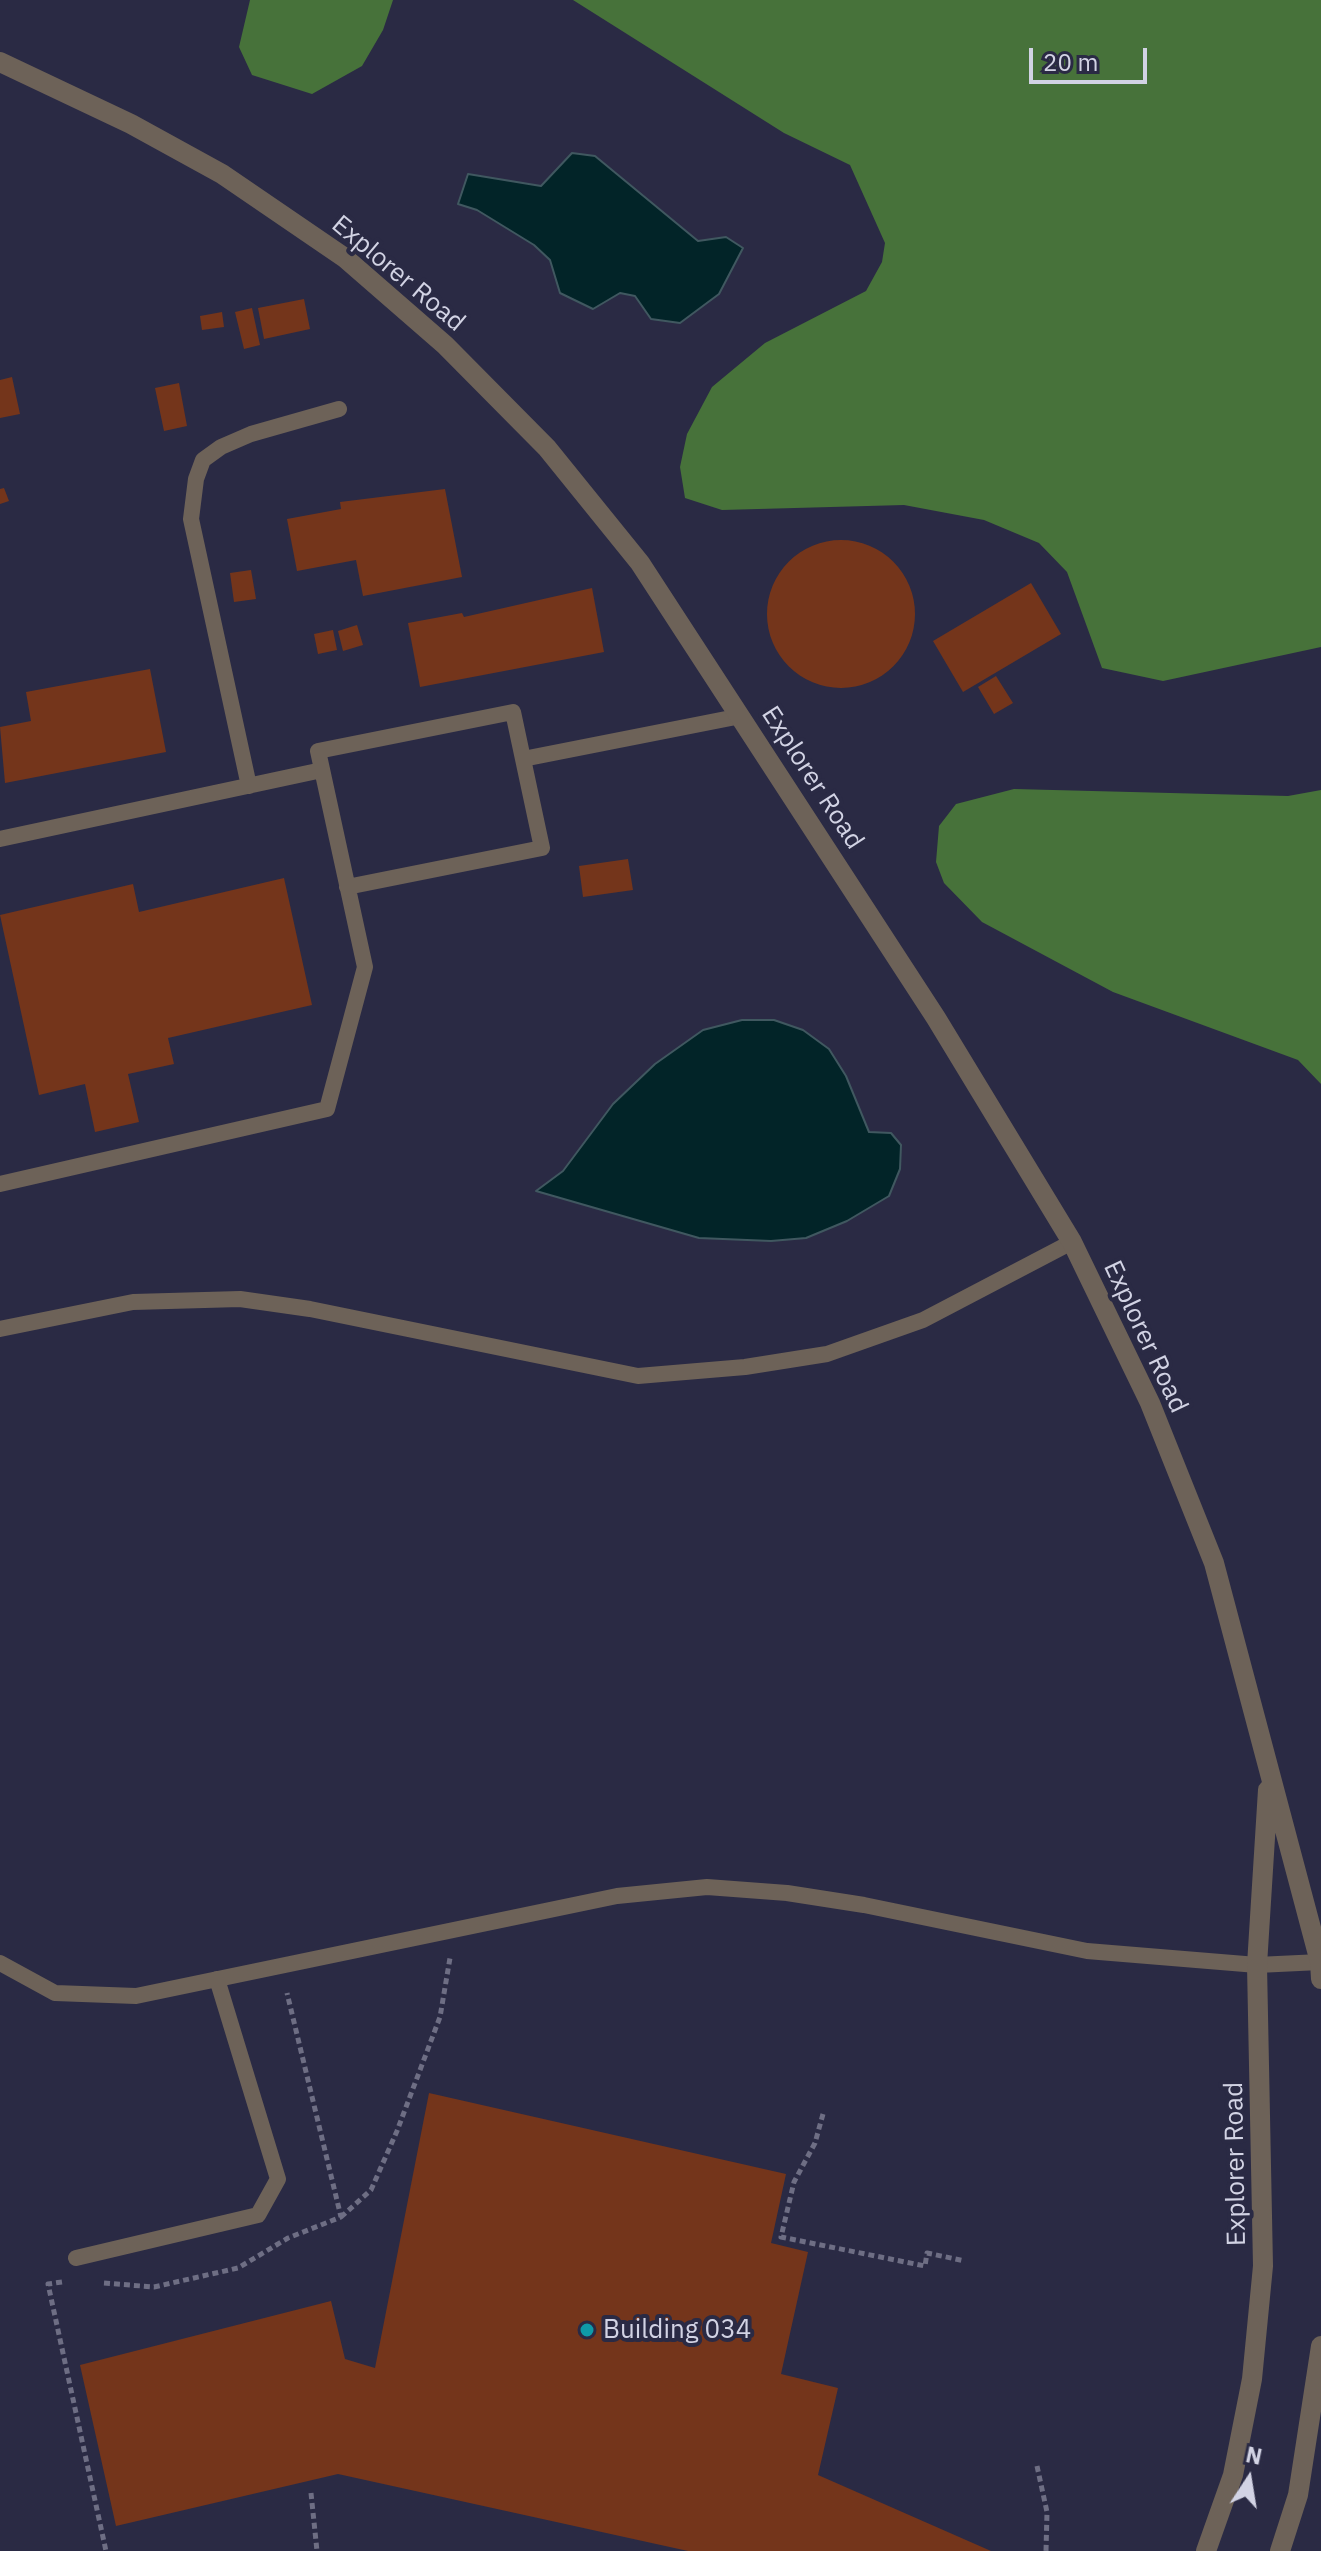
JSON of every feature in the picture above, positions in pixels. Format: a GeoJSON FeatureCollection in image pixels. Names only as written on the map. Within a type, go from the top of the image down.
{"type":"FeatureCollection","features":[{"type":"Feature","properties":{"kind":"street","name":"Explorer Road"},"geometry":{"type":"LineString","coordinates":[[0,62],[131,124],[222,174],[345,258],[445,345],[547,448],[631,551],[936,1018],[1072,1242],[1150,1403],[1214,1563],[1320,1962],[1321,1979]]}},
{"type":"Feature","properties":{"kind":"street","name":"Explorer Road"},"geometry":{"type":"LineString","coordinates":[[1206,2551],[1236,2461],[1252,2379],[1263,2266],[1257,1965],[1270,1770]]}},
{"type":"Feature","properties":{"kind":"street"},"geometry":{"type":"LineString","coordinates":[[1280,2551],[1298,2495],[1321,2346]]}},
{"type":"Feature","properties":{"kind":"lane"},"geometry":{"type":"LineString","coordinates":[[249,786],[191,519],[196,479],[203,460],[221,447],[251,434],[339,409]]}},
{"type":"Feature","properties":{"kind":"lane"},"geometry":{"type":"LineString","coordinates":[[0,1184],[327,1109],[365,967],[347,887],[318,751],[513,712],[542,848],[347,887]]}},
{"type":"Feature","properties":{"kind":"lane"},"geometry":{"type":"LineString","coordinates":[[523,759],[741,716]]}},
{"type":"Feature","properties":{"kind":"lane"},"geometry":{"type":"LineString","coordinates":[[0,839],[322,770]]}},
{"type":"Feature","properties":{"kind":"lane"},"geometry":{"type":"LineString","coordinates":[[0,1329],[133,1302],[240,1299],[310,1309],[638,1376],[745,1367],[827,1354],[923,1320],[1072,1242]]}},
{"type":"Feature","properties":{"kind":"lane"},"geometry":{"type":"LineString","coordinates":[[0,1963],[55,1993],[136,1996],[617,1896],[707,1887],[787,1893],[849,1902],[1087,1951],[1257,1965],[1320,1962]]}},
{"type":"Feature","properties":{"kind":"lane"},"geometry":{"type":"LineString","coordinates":[[76,2258],[258,2215],[278,2179],[217,1979]]}},
{"type":"Feature","properties":{"kind":"path"},"geometry":{"type":"LineString","coordinates":[[341,2217],[371,2190],[397,2131],[440,2017],[451,1954]]}},
{"type":"Feature","properties":{"kind":"path"},"geometry":{"type":"LineString","coordinates":[[823,2114],[815,2143],[794,2182],[781,2237],[925,2266],[927,2253],[965,2261]]}},
{"type":"Feature","properties":{"kind":"path"},"geometry":{"type":"LineString","coordinates":[[1037,2466],[1047,2512],[1046,2551]]}},
{"type":"Feature","properties":{"kind":"path"},"geometry":{"type":"LineString","coordinates":[[311,2493],[317,2551]]}},
{"type":"Feature","properties":{"kind":"green space"},"geometry":{"type":"Polygon","coordinates":[[[250,0],[393,0],[383,30],[362,66],[312,94],[252,75],[239,47],[250,0]]]}},
{"type":"Feature","properties":{"kind":"green space"},"geometry":{"type":"Polygon","coordinates":[[[573,0],[1321,0],[1321,647],[1163,681],[1102,668],[1067,572],[1039,543],[984,520],[904,505],[722,510],[685,498],[680,467],[687,434],[712,387],[765,343],[866,291],[882,262],[885,243],[850,165],[784,133],[573,0]]]}},
{"type":"Feature","properties":{"kind":"green space"},"geometry":{"type":"Polygon","coordinates":[[[1014,789],[1288,796],[1321,790],[1321,1084],[1298,1060],[1113,992],[982,922],[944,883],[936,862],[939,826],[956,804],[1014,789]]]}},
{"type":"Feature","properties":{"kind":"shaded area"},"geometry":{"type":"Polygon","coordinates":[[[572,153],[595,156],[698,241],[726,237],[743,248],[719,294],[680,323],[651,319],[635,296],[620,293],[593,309],[560,293],[550,260],[534,245],[477,210],[458,204],[468,174],[541,186],[572,153]]]}},
{"type":"Feature","properties":{"kind":"shaded area"},"geometry":{"type":"Polygon","coordinates":[[[742,1020],[774,1020],[803,1030],[829,1049],[846,1076],[869,1132],[891,1133],[901,1145],[900,1169],[889,1196],[847,1221],[806,1238],[771,1241],[699,1238],[536,1191],[563,1171],[613,1104],[655,1064],[703,1030],[742,1020]]]}},
{"type":"Feature","properties":{"kind":"building"},"geometry":{"type":"Polygon","coordinates":[[[304,299],[310,329],[264,339],[258,308],[304,299]]]}},
{"type":"Feature","properties":{"kind":"building"},"geometry":{"type":"Polygon","coordinates":[[[252,308],[260,345],[244,349],[235,312],[252,308]]]}},
{"type":"Feature","properties":{"kind":"building"},"geometry":{"type":"Polygon","coordinates":[[[222,312],[224,327],[202,330],[200,316],[222,312]]]}},
{"type":"Feature","properties":{"kind":"building"},"geometry":{"type":"Polygon","coordinates":[[[12,377],[20,414],[0,418],[0,380],[12,377]]]}},
{"type":"Feature","properties":{"kind":"building"},"geometry":{"type":"Polygon","coordinates":[[[179,383],[187,426],[164,431],[155,388],[179,383]]]}},
{"type":"Feature","properties":{"kind":"building"},"geometry":{"type":"Polygon","coordinates":[[[4,488],[9,501],[0,504],[0,489],[4,488]]]}},
{"type":"Feature","properties":{"kind":"building"},"geometry":{"type":"Polygon","coordinates":[[[445,489],[462,577],[363,596],[356,560],[297,571],[287,519],[341,509],[340,502],[445,489]]]}},
{"type":"Feature","properties":{"kind":"building"},"geometry":{"type":"Polygon","coordinates":[[[841,540],[869,546],[893,562],[909,586],[915,614],[909,642],[893,666],[869,682],[841,688],[813,682],[789,666],[773,642],[767,614],[773,586],[789,562],[813,546],[841,540]]]}},
{"type":"Feature","properties":{"kind":"building"},"geometry":{"type":"Polygon","coordinates":[[[251,570],[256,599],[234,602],[230,573],[251,570]]]}},
{"type":"Feature","properties":{"kind":"building"},"geometry":{"type":"Polygon","coordinates":[[[1031,583],[1061,634],[963,692],[933,641],[1031,583]]]}},
{"type":"Feature","properties":{"kind":"building"},"geometry":{"type":"Polygon","coordinates":[[[592,588],[604,652],[420,687],[408,623],[462,613],[464,617],[592,588]]]}},
{"type":"Feature","properties":{"kind":"building"},"geometry":{"type":"Polygon","coordinates":[[[357,625],[363,645],[343,651],[338,631],[357,625]]]}},
{"type":"Feature","properties":{"kind":"building"},"geometry":{"type":"Polygon","coordinates":[[[333,630],[337,650],[318,654],[314,634],[333,630]]]}},
{"type":"Feature","properties":{"kind":"building"},"geometry":{"type":"Polygon","coordinates":[[[150,669],[166,752],[5,783],[0,727],[31,721],[26,692],[150,669]]]}},
{"type":"Feature","properties":{"kind":"building"},"geometry":{"type":"Polygon","coordinates":[[[996,676],[1013,703],[994,714],[978,687],[996,676]]]}},
{"type":"Feature","properties":{"kind":"building"},"geometry":{"type":"Polygon","coordinates":[[[628,859],[633,890],[583,897],[579,866],[628,859]]]}},
{"type":"Feature","properties":{"kind":"building"},"geometry":{"type":"Polygon","coordinates":[[[284,878],[312,1005],[168,1038],[174,1064],[128,1074],[139,1122],[95,1132],[85,1084],[39,1095],[0,915],[133,884],[139,912],[284,878]]]}},
{"type":"Feature","properties":{"kind":"building","name":"Building 034"},"geometry":{"type":"Polygon","coordinates":[[[429,2093],[786,2174],[771,2243],[808,2252],[781,2374],[838,2388],[818,2475],[991,2551],[688,2551],[338,2474],[116,2526],[80,2365],[331,2301],[345,2359],[375,2368],[429,2093]]]}},
{"type":"Feature","properties":{"kind":"place","name":"Building 034"},"geometry":{"type":"Point","coordinates":[587,2330]}}]}
